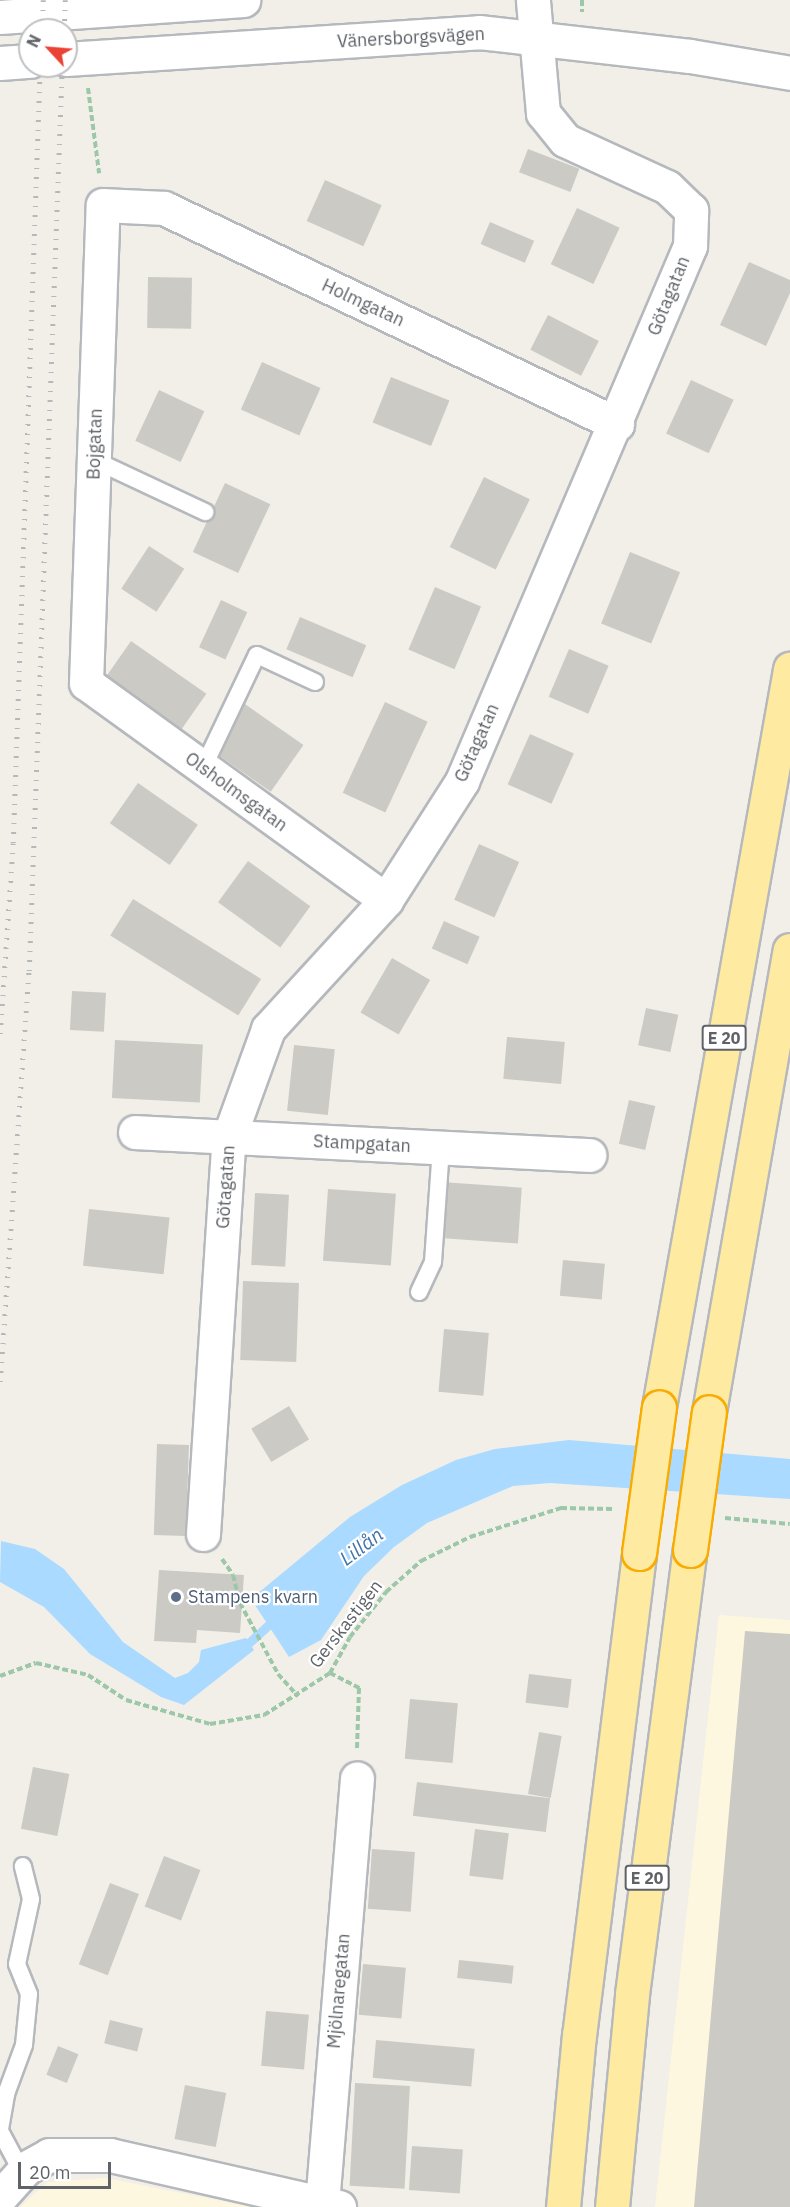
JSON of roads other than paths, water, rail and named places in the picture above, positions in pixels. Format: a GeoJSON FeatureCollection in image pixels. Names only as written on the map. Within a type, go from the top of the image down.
{"type":"FeatureCollection","features":[{"type":"Feature","properties":{"kind":"highway","name":"E 20"},"geometry":{"type":"LineString","coordinates":[[563,2207],[581,2024],[659,1407],[790,669]]}},
{"type":"Feature","properties":{"kind":"highway","name":"E 20"},"geometry":{"type":"LineString","coordinates":[[612,2207],[632,1994],[709,1412],[790,950]]}},
{"type":"Feature","properties":{"kind":"street"},"geometry":{"type":"LineString","coordinates":[[0,17],[243,0]]}},
{"type":"Feature","properties":{"kind":"street","name":"Götagatan"},"geometry":{"type":"LineString","coordinates":[[203,1534],[229,1137],[268,1029],[386,900],[462,781],[617,424],[690,246],[691,210],[667,187],[566,140],[543,113],[533,0]]}},
{"type":"Feature","properties":{"kind":"street","name":"Vänersborgsvägen"},"geometry":{"type":"LineString","coordinates":[[78,70],[478,32],[690,56],[790,73]]}},
{"type":"Feature","properties":{"kind":"street"},"geometry":{"type":"LineString","coordinates":[[0,63],[18,62]]}},
{"type":"Feature","properties":{"kind":"street","name":"Holmgatan"},"geometry":{"type":"LineString","coordinates":[[103,205],[164,208],[617,424]]}},
{"type":"Feature","properties":{"kind":"street","name":"Bojgatan"},"geometry":{"type":"LineString","coordinates":[[86,683],[103,205]]}},
{"type":"Feature","properties":{"kind":"street","name":"Olsholmsgatan"},"geometry":{"type":"LineString","coordinates":[[86,683],[386,900]]}},
{"type":"Feature","properties":{"kind":"street","name":"Stampgatan"},"geometry":{"type":"LineString","coordinates":[[135,1132],[589,1155]]}},
{"type":"Feature","properties":{"kind":"street","name":"Mjölnaregatan"},"geometry":{"type":"LineString","coordinates":[[331,2206],[357,1778]]}},
{"type":"Feature","properties":{"kind":"street"},"geometry":{"type":"LineString","coordinates":[[0,2197],[24,2170],[49,2155],[110,2156],[331,2206]]}},
{"type":"Feature","properties":{"kind":"lane"},"geometry":{"type":"LineString","coordinates":[[94,460],[205,512]]}},
{"type":"Feature","properties":{"kind":"lane"},"geometry":{"type":"LineString","coordinates":[[203,768],[256,655],[315,682]]}},
{"type":"Feature","properties":{"kind":"lane"},"geometry":{"type":"LineString","coordinates":[[419,1292],[433,1262],[441,1148]]}},
{"type":"Feature","properties":{"kind":"lane"},"geometry":{"type":"LineString","coordinates":[[23,1866],[31,1899],[17,1964],[29,1994],[24,2045],[6,2094],[0,2130],[24,2170]]}},
{"type":"Feature","properties":{"kind":"water"},"geometry":{"type":"Polygon","coordinates":[[[569,1440],[790,1459],[790,1499],[550,1483],[513,1486],[427,1523],[394,1547],[364,1576],[321,1640],[289,1657],[251,1599],[350,1517],[402,1485],[456,1460],[495,1449],[569,1440]]]}},
{"type":"Feature","properties":{"kind":"water"},"geometry":{"type":"Polygon","coordinates":[[[1,1541],[35,1549],[64,1569],[123,1642],[175,1678],[188,1673],[199,1662],[201,1650],[246,1638],[254,1650],[184,1705],[161,1697],[90,1654],[44,1607],[0,1582],[1,1541]]]}},
{"type":"Feature","properties":{"kind":"waterway","name":"Lillån"},"geometry":{"type":"LineString","coordinates":[[241,1650],[277,1617]]}},
{"type":"Feature","properties":{"kind":"railway"},"geometry":{"type":"LineString","coordinates":[[42,18],[43,0]]}},
{"type":"Feature","properties":{"kind":"railway"},"geometry":{"type":"LineString","coordinates":[[64,18],[65,0]]}},
{"type":"Feature","properties":{"kind":"railway"},"geometry":{"type":"LineString","coordinates":[[0,1034],[13,843],[40,78]]}},
{"type":"Feature","properties":{"kind":"railway"},"geometry":{"type":"LineString","coordinates":[[0,1382],[29,971],[62,78]]}},
{"type":"Feature","properties":{"kind":"place","name":"Stampens kvarn"},"geometry":{"type":"Point","coordinates":[176,1597]}}]}
